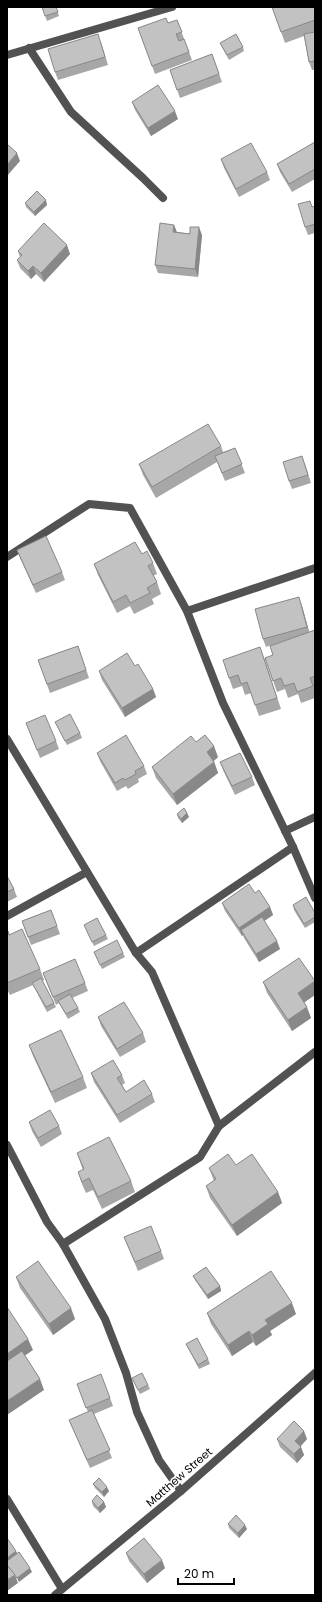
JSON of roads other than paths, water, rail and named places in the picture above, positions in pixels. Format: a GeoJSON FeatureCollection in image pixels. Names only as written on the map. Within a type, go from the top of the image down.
{"type":"FeatureCollection","features":[{"type":"Feature","properties":{"kind":"street"},"geometry":{"type":"LineString","coordinates":[[7,55],[172,7]]}},
{"type":"Feature","properties":{"kind":"street"},"geometry":{"type":"LineString","coordinates":[[29,48],[71,112],[163,198]]}},
{"type":"Feature","properties":{"kind":"street"},"geometry":{"type":"LineString","coordinates":[[7,557],[90,504],[130,508],[187,611],[223,703],[293,847],[315,898]]}},
{"type":"Feature","properties":{"kind":"street"},"geometry":{"type":"LineString","coordinates":[[187,611],[315,568]]}},
{"type":"Feature","properties":{"kind":"street"},"geometry":{"type":"LineString","coordinates":[[7,739],[136,953],[152,972],[219,1126]]}},
{"type":"Feature","properties":{"kind":"street"},"geometry":{"type":"LineString","coordinates":[[285,831],[315,818]]}},
{"type":"Feature","properties":{"kind":"street"},"geometry":{"type":"LineString","coordinates":[[136,953],[293,847]]}},
{"type":"Feature","properties":{"kind":"street"},"geometry":{"type":"LineString","coordinates":[[7,916],[87,872]]}},
{"type":"Feature","properties":{"kind":"street"},"geometry":{"type":"LineString","coordinates":[[63,1244],[200,1157],[219,1126],[315,1052]]}},
{"type":"Feature","properties":{"kind":"street"},"geometry":{"type":"LineString","coordinates":[[7,1145],[47,1222],[63,1244],[105,1319],[126,1373],[137,1412],[159,1460],[181,1491]]}},
{"type":"Feature","properties":{"kind":"street","name":"Matthew Street"},"geometry":{"type":"LineString","coordinates":[[55,1595],[181,1491],[315,1373]]}},
{"type":"Feature","properties":{"kind":"street"},"geometry":{"type":"LineString","coordinates":[[7,1499],[62,1589]]}}]}
